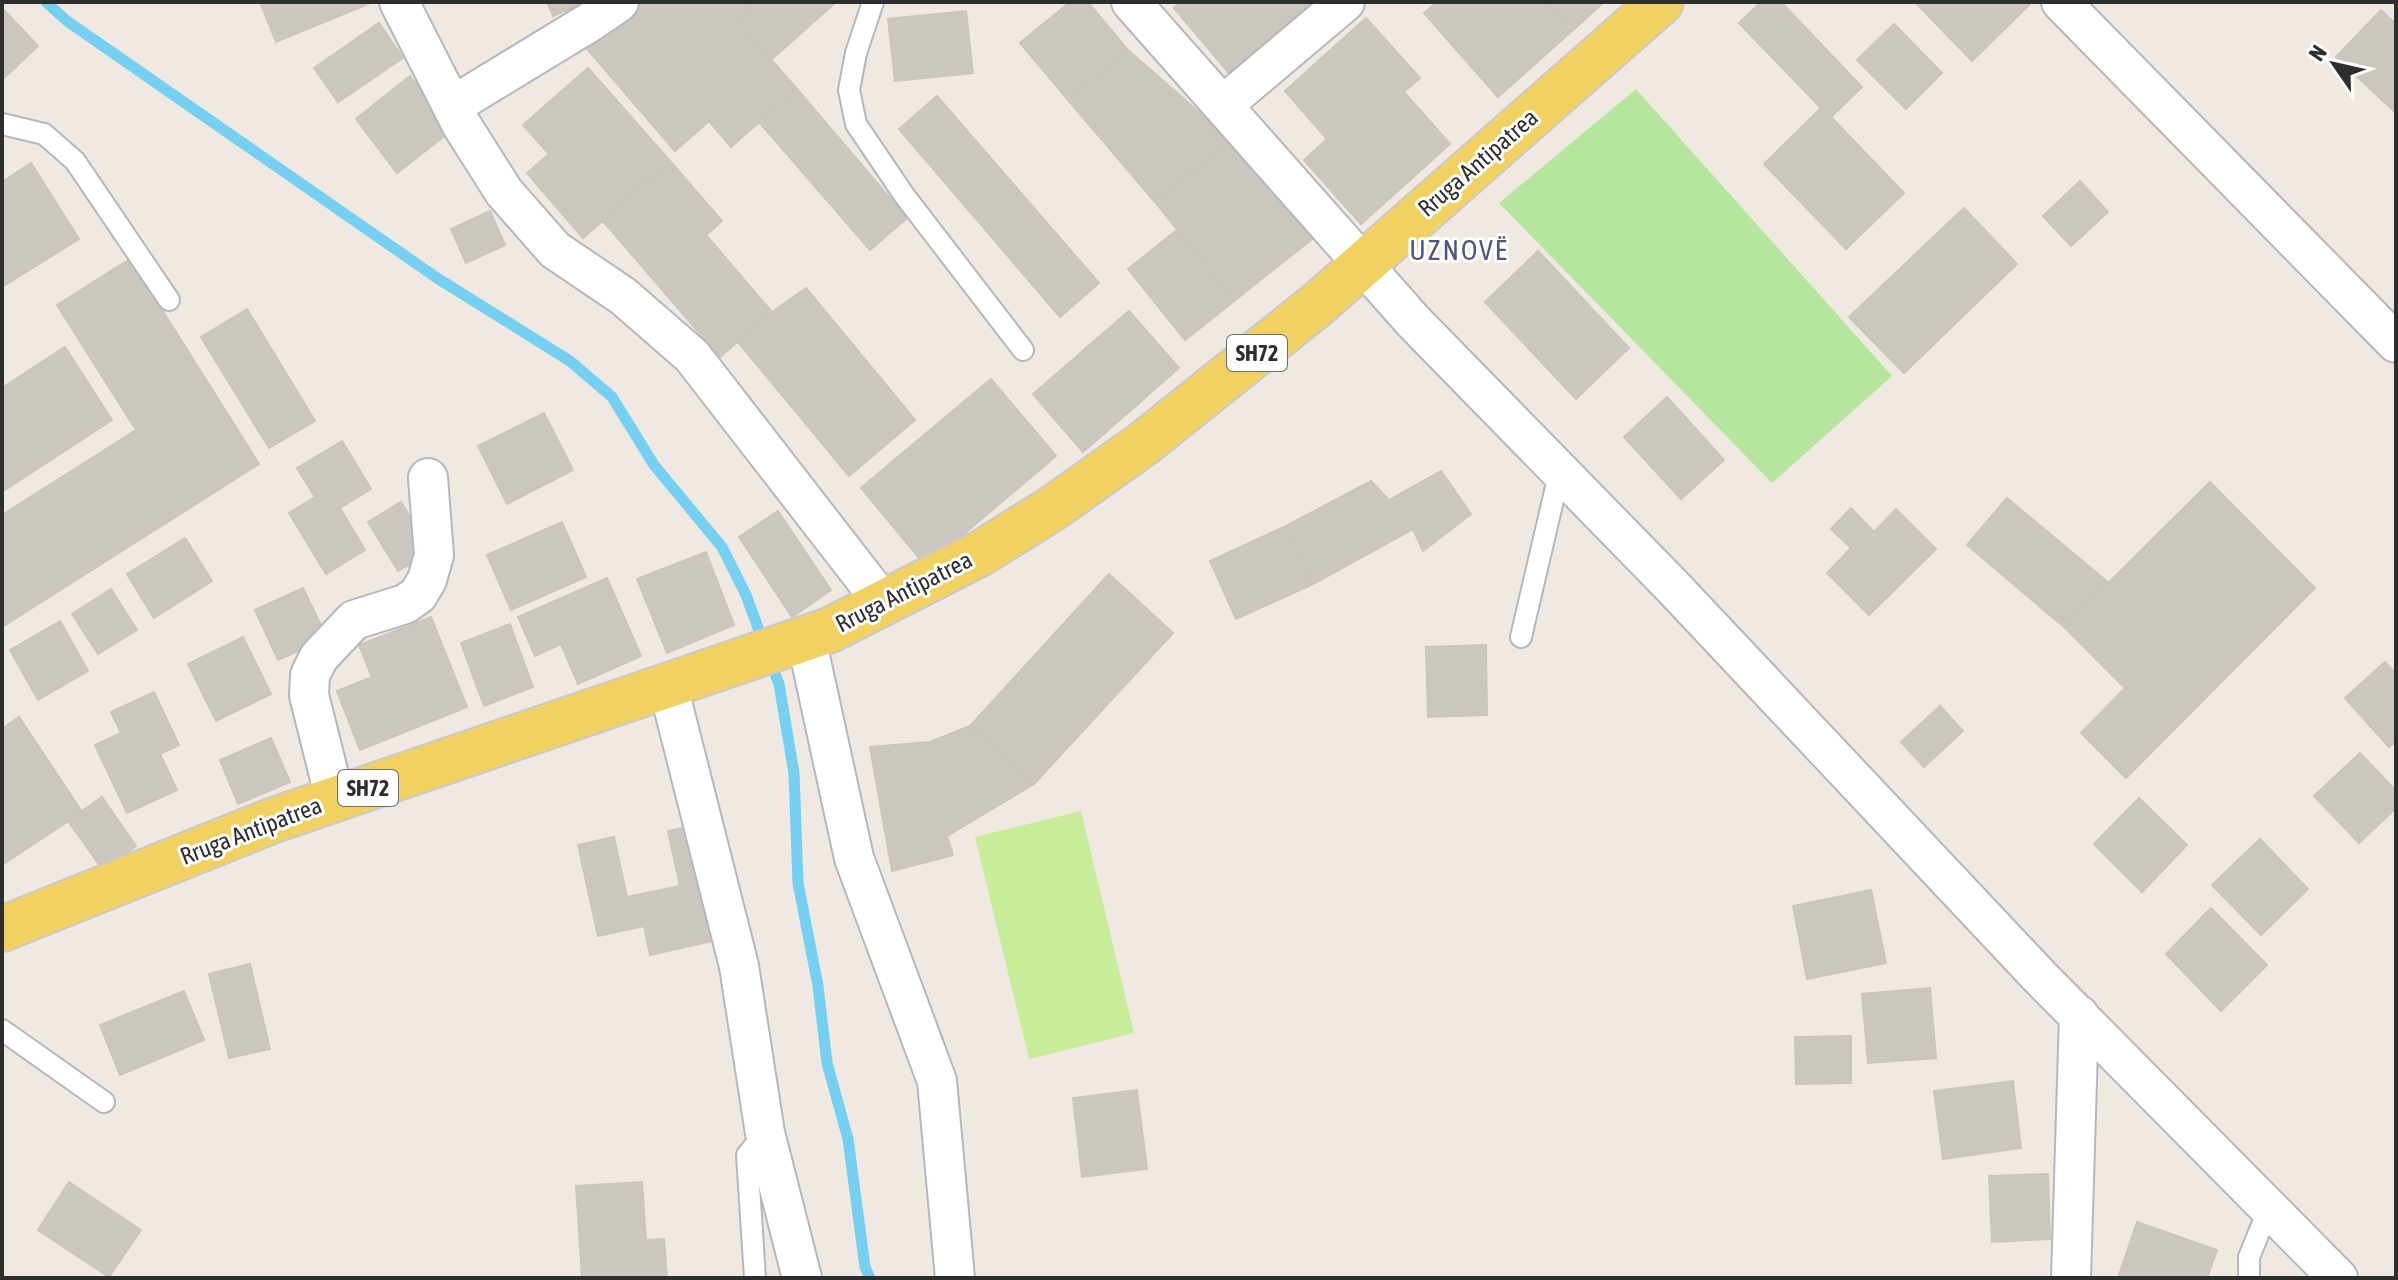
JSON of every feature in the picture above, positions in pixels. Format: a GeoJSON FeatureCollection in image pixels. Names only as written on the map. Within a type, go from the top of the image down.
{"type":"FeatureCollection","features":[{"type":"Feature","properties":{"kind":"main road","name":"Rruga Antipatrea"},"geometry":{"type":"LineString","coordinates":[[2,929],[274,820],[795,642],[885,605],[981,553],[1066,499],[1143,444],[1318,304],[1661,2]]}},
{"type":"Feature","properties":{"kind":"street"},"geometry":{"type":"LineString","coordinates":[[399,2],[452,106],[504,192],[555,250],[623,296],[692,356],[885,605]]}},
{"type":"Feature","properties":{"kind":"street"},"geometry":{"type":"LineString","coordinates":[[452,106],[619,2]]}},
{"type":"Feature","properties":{"kind":"street"},"geometry":{"type":"LineString","coordinates":[[1131,2],[1413,321],[1560,470],[2079,1015],[2338,1278]]}},
{"type":"Feature","properties":{"kind":"street"},"geometry":{"type":"LineString","coordinates":[[1223,105],[1345,2]]}},
{"type":"Feature","properties":{"kind":"street"},"geometry":{"type":"LineString","coordinates":[[2061,2],[2396,343]]}},
{"type":"Feature","properties":{"kind":"street"},"geometry":{"type":"LineString","coordinates":[[335,799],[309,695],[310,675],[319,657],[354,620],[405,604],[418,595],[427,580],[434,555],[428,478]]}},
{"type":"Feature","properties":{"kind":"street"},"geometry":{"type":"LineString","coordinates":[[795,642],[854,858],[937,1081],[955,1278]]}},
{"type":"Feature","properties":{"kind":"street"},"geometry":{"type":"LineString","coordinates":[[668,686],[739,966],[765,1133],[802,1278]]}},
{"type":"Feature","properties":{"kind":"street"},"geometry":{"type":"LineString","coordinates":[[2071,1278],[2079,1015]]}},
{"type":"Feature","properties":{"kind":"lane"},"geometry":{"type":"LineString","coordinates":[[873,2],[856,53],[849,90],[856,124],[904,195],[1023,350]]}},
{"type":"Feature","properties":{"kind":"lane"},"geometry":{"type":"LineString","coordinates":[[2,124],[44,134],[75,161],[169,300]]}},
{"type":"Feature","properties":{"kind":"lane"},"geometry":{"type":"LineString","coordinates":[[1521,637],[1560,470]]}},
{"type":"Feature","properties":{"kind":"lane"},"geometry":{"type":"LineString","coordinates":[[2,1030],[104,1102]]}},
{"type":"Feature","properties":{"kind":"lane"},"geometry":{"type":"LineString","coordinates":[[755,1278],[747,1155],[765,1133]]}},
{"type":"Feature","properties":{"kind":"lane"},"geometry":{"type":"LineString","coordinates":[[2249,1278],[2249,1257],[2269,1208]]}},
{"type":"Feature","properties":{"kind":"green space"},"geometry":{"type":"Polygon","coordinates":[[[1636,89],[1892,376],[1772,483],[1499,203],[1636,89]]]}},
{"type":"Feature","properties":{"kind":"green space"},"geometry":{"type":"Polygon","coordinates":[[[1081,811],[1134,1033],[1029,1059],[975,837],[1081,811]]]}},
{"type":"Feature","properties":{"kind":"building"},"geometry":{"type":"Polygon","coordinates":[[[260,2],[367,2],[368,4],[276,42],[260,2]]]}},
{"type":"Feature","properties":{"kind":"building"},"geometry":{"type":"Polygon","coordinates":[[[547,2],[586,2],[553,16],[547,2]]]}},
{"type":"Feature","properties":{"kind":"building"},"geometry":{"type":"Polygon","coordinates":[[[629,2],[756,2],[736,19],[797,89],[731,147],[709,121],[675,151],[582,43],[629,2]]]}},
{"type":"Feature","properties":{"kind":"building"},"geometry":{"type":"Polygon","coordinates":[[[756,2],[836,2],[772,59],[736,19],[756,2]]]}},
{"type":"Feature","properties":{"kind":"building"},"geometry":{"type":"Polygon","coordinates":[[[1070,2],[1088,2],[1128,50],[1068,100],[1020,43],[1070,2]]]}},
{"type":"Feature","properties":{"kind":"building"},"geometry":{"type":"Polygon","coordinates":[[[1180,2],[1311,2],[1229,73],[1174,8],[1180,2]]]}},
{"type":"Feature","properties":{"kind":"building"},"geometry":{"type":"Polygon","coordinates":[[[1437,2],[1546,2],[1572,31],[1498,97],[1424,13],[1437,2]]]}},
{"type":"Feature","properties":{"kind":"building"},"geometry":{"type":"Polygon","coordinates":[[[1546,2],[1604,2],[1572,31],[1546,2]]]}},
{"type":"Feature","properties":{"kind":"building"},"geometry":{"type":"Polygon","coordinates":[[[1761,2],[1781,2],[1862,87],[1831,117],[1904,193],[1846,249],[1764,164],[1821,108],[1739,23],[1761,2]]]}},
{"type":"Feature","properties":{"kind":"building"},"geometry":{"type":"Polygon","coordinates":[[[1915,2],[2030,2],[2031,3],[1972,61],[1915,2]]]}},
{"type":"Feature","properties":{"kind":"building"},"geometry":{"type":"Polygon","coordinates":[[[2,8],[38,46],[2,80],[2,8]]]}},
{"type":"Feature","properties":{"kind":"building"},"geometry":{"type":"Polygon","coordinates":[[[2381,10],[2396,24],[2396,113],[2336,57],[2381,10]]]}},
{"type":"Feature","properties":{"kind":"building"},"geometry":{"type":"Polygon","coordinates":[[[966,11],[973,73],[895,81],[888,19],[966,11]]]}},
{"type":"Feature","properties":{"kind":"building"},"geometry":{"type":"Polygon","coordinates":[[[1366,18],[1420,78],[1404,92],[1450,144],[1361,224],[1304,160],[1327,139],[1285,91],[1366,18]]]}},
{"type":"Feature","properties":{"kind":"building"},"geometry":{"type":"Polygon","coordinates":[[[379,23],[403,58],[338,102],[314,68],[379,23]]]}},
{"type":"Feature","properties":{"kind":"building"},"geometry":{"type":"Polygon","coordinates":[[[1894,24],[1942,73],[1906,109],[1857,60],[1894,24]]]}},
{"type":"Feature","properties":{"kind":"building"},"geometry":{"type":"Polygon","coordinates":[[[1128,50],[1231,140],[1155,202],[1068,100],[1128,50]]]}},
{"type":"Feature","properties":{"kind":"building"},"geometry":{"type":"Polygon","coordinates":[[[588,68],[670,161],[583,238],[527,173],[549,154],[523,125],[588,68]]]}},
{"type":"Feature","properties":{"kind":"building"},"geometry":{"type":"Polygon","coordinates":[[[410,76],[452,130],[397,173],[356,119],[410,76]]]}},
{"type":"Feature","properties":{"kind":"building"},"geometry":{"type":"Polygon","coordinates":[[[797,89],[907,218],[870,250],[759,122],[797,89]]]}},
{"type":"Feature","properties":{"kind":"building"},"geometry":{"type":"Polygon","coordinates":[[[937,96],[1099,283],[1060,317],[899,129],[937,96]]]}},
{"type":"Feature","properties":{"kind":"building"},"geometry":{"type":"Polygon","coordinates":[[[1231,140],[1312,239],[1234,301],[1155,202],[1231,140]]]}},
{"type":"Feature","properties":{"kind":"building"},"geometry":{"type":"Polygon","coordinates":[[[670,161],[722,221],[706,235],[772,312],[720,357],[602,220],[670,161]]]}},
{"type":"Feature","properties":{"kind":"building"},"geometry":{"type":"Polygon","coordinates":[[[31,163],[79,239],[2,287],[2,182],[31,163]]]}},
{"type":"Feature","properties":{"kind":"building"},"geometry":{"type":"Polygon","coordinates":[[[2080,181],[2108,212],[2071,246],[2043,216],[2080,181]]]}},
{"type":"Feature","properties":{"kind":"building"},"geometry":{"type":"Polygon","coordinates":[[[1964,208],[2017,264],[1904,373],[1849,317],[1964,208]]]}},
{"type":"Feature","properties":{"kind":"building"},"geometry":{"type":"Polygon","coordinates":[[[490,211],[505,245],[466,263],[451,229],[490,211]]]}},
{"type":"Feature","properties":{"kind":"building"},"geometry":{"type":"Polygon","coordinates":[[[1177,230],[1234,301],[1185,340],[1128,269],[1177,230]]]}},
{"type":"Feature","properties":{"kind":"building"},"geometry":{"type":"Polygon","coordinates":[[[1538,251],[1629,348],[1576,399],[1485,302],[1538,251]]]}},
{"type":"Feature","properties":{"kind":"building"},"geometry":{"type":"Polygon","coordinates":[[[130,259],[259,464],[2,627],[2,515],[136,430],[57,305],[130,259]]]}},
{"type":"Feature","properties":{"kind":"building"},"geometry":{"type":"Polygon","coordinates":[[[806,288],[915,420],[849,476],[738,342],[806,288]]]}},
{"type":"Feature","properties":{"kind":"building"},"geometry":{"type":"Polygon","coordinates":[[[247,309],[315,421],[269,448],[201,337],[247,309]]]}},
{"type":"Feature","properties":{"kind":"building"},"geometry":{"type":"Polygon","coordinates":[[[1129,311],[1179,368],[1083,452],[1033,394],[1129,311]]]}},
{"type":"Feature","properties":{"kind":"building"},"geometry":{"type":"Polygon","coordinates":[[[65,347],[112,420],[2,492],[2,388],[65,347]]]}},
{"type":"Feature","properties":{"kind":"building"},"geometry":{"type":"Polygon","coordinates":[[[991,379],[1056,456],[926,566],[861,488],[991,379]]]}},
{"type":"Feature","properties":{"kind":"building"},"geometry":{"type":"Polygon","coordinates":[[[1667,397],[1724,460],[1681,499],[1624,437],[1667,397]]]}},
{"type":"Feature","properties":{"kind":"building"},"geometry":{"type":"Polygon","coordinates":[[[544,413],[573,470],[507,504],[478,446],[544,413]]]}},
{"type":"Feature","properties":{"kind":"building"},"geometry":{"type":"Polygon","coordinates":[[[342,441],[371,489],[340,508],[365,550],[326,574],[289,513],[315,497],[297,468],[342,441]]]}},
{"type":"Feature","properties":{"kind":"building"},"geometry":{"type":"Polygon","coordinates":[[[1441,471],[1471,514],[1423,551],[1413,529],[1313,584],[1286,526],[1371,481],[1389,500],[1441,471]]]}},
{"type":"Feature","properties":{"kind":"building"},"geometry":{"type":"Polygon","coordinates":[[[2210,482],[2315,588],[2126,778],[2081,733],[2125,688],[2064,627],[2210,482]]]}},
{"type":"Feature","properties":{"kind":"building"},"geometry":{"type":"Polygon","coordinates":[[[2007,498],[2109,583],[2064,627],[1967,545],[2007,498]]]}},
{"type":"Feature","properties":{"kind":"building"},"geometry":{"type":"Polygon","coordinates":[[[401,502],[431,552],[398,571],[368,522],[401,502]]]}},
{"type":"Feature","properties":{"kind":"building"},"geometry":{"type":"Polygon","coordinates":[[[1851,508],[1874,532],[1896,509],[1936,549],[1869,615],[1827,573],[1851,548],[1831,529],[1851,508]]]}},
{"type":"Feature","properties":{"kind":"building"},"geometry":{"type":"Polygon","coordinates":[[[778,511],[831,590],[792,617],[739,537],[778,511]]]}},
{"type":"Feature","properties":{"kind":"building"},"geometry":{"type":"Polygon","coordinates":[[[562,522],[586,577],[511,610],[487,555],[562,522]]]}},
{"type":"Feature","properties":{"kind":"building"},"geometry":{"type":"Polygon","coordinates":[[[1286,526],[1313,584],[1236,619],[1210,561],[1286,526]]]}},
{"type":"Feature","properties":{"kind":"building"},"geometry":{"type":"Polygon","coordinates":[[[185,538],[212,581],[154,618],[127,574],[185,538]]]}},
{"type":"Feature","properties":{"kind":"building"},"geometry":{"type":"Polygon","coordinates":[[[706,552],[734,625],[667,653],[637,579],[706,552]]]}},
{"type":"Feature","properties":{"kind":"building"},"geometry":{"type":"Polygon","coordinates":[[[1109,574],[1173,633],[1034,784],[970,726],[1109,574]]]}},
{"type":"Feature","properties":{"kind":"building"},"geometry":{"type":"Polygon","coordinates":[[[607,578],[641,656],[578,684],[561,644],[535,656],[518,617],[607,578]]]}},
{"type":"Feature","properties":{"kind":"building"},"geometry":{"type":"Polygon","coordinates":[[[303,588],[327,638],[278,660],[255,610],[303,588]]]}},
{"type":"Feature","properties":{"kind":"building"},"geometry":{"type":"Polygon","coordinates":[[[111,589],[137,630],[98,654],[72,614],[111,589]]]}},
{"type":"Feature","properties":{"kind":"building"},"geometry":{"type":"Polygon","coordinates":[[[431,617],[467,707],[360,750],[337,691],[372,677],[359,645],[431,617]]]}},
{"type":"Feature","properties":{"kind":"building"},"geometry":{"type":"Polygon","coordinates":[[[60,621],[88,671],[38,700],[10,650],[60,621]]]}},
{"type":"Feature","properties":{"kind":"building"},"geometry":{"type":"Polygon","coordinates":[[[510,624],[533,687],[484,706],[461,643],[510,624]]]}},
{"type":"Feature","properties":{"kind":"building"},"geometry":{"type":"Polygon","coordinates":[[[243,637],[271,694],[216,721],[188,664],[243,637]]]}},
{"type":"Feature","properties":{"kind":"building"},"geometry":{"type":"Polygon","coordinates":[[[1486,645],[1487,715],[1428,717],[1426,647],[1486,645]]]}},
{"type":"Feature","properties":{"kind":"building"},"geometry":{"type":"Polygon","coordinates":[[[2385,662],[2396,674],[2396,741],[2389,747],[2345,698],[2385,662]]]}},
{"type":"Feature","properties":{"kind":"building"},"geometry":{"type":"Polygon","coordinates":[[[154,692],[179,745],[160,754],[177,790],[127,813],[95,745],[121,733],[111,712],[154,692]]]}},
{"type":"Feature","properties":{"kind":"building"},"geometry":{"type":"Polygon","coordinates":[[[1940,706],[1963,731],[1924,767],[1901,742],[1940,706]]]}},
{"type":"Feature","properties":{"kind":"building"},"geometry":{"type":"Polygon","coordinates":[[[19,717],[82,812],[2,865],[2,729],[19,717]]]}},
{"type":"Feature","properties":{"kind":"building"},"geometry":{"type":"Polygon","coordinates":[[[970,726],[1034,784],[947,836],[953,855],[892,871],[870,747],[930,742],[970,726]]]}},
{"type":"Feature","properties":{"kind":"building"},"geometry":{"type":"Polygon","coordinates":[[[271,738],[290,782],[238,804],[220,760],[271,738]]]}},
{"type":"Feature","properties":{"kind":"building"},"geometry":{"type":"Polygon","coordinates":[[[2360,753],[2396,791],[2396,808],[2359,843],[2314,796],[2360,753]]]}},
{"type":"Feature","properties":{"kind":"building"},"geometry":{"type":"Polygon","coordinates":[[[102,797],[136,846],[103,870],[68,821],[102,797]]]}},
{"type":"Feature","properties":{"kind":"building"},"geometry":{"type":"Polygon","coordinates":[[[2139,798],[2187,845],[2142,892],[2094,844],[2139,798]]]}},
{"type":"Feature","properties":{"kind":"building"},"geometry":{"type":"Polygon","coordinates":[[[687,827],[712,941],[650,955],[644,926],[598,936],[578,845],[614,837],[627,897],[680,886],[668,831],[687,827]]]}},
{"type":"Feature","properties":{"kind":"building"},"geometry":{"type":"Polygon","coordinates":[[[2260,839],[2308,889],[2261,935],[2212,885],[2260,839]]]}},
{"type":"Feature","properties":{"kind":"building"},"geometry":{"type":"Polygon","coordinates":[[[1871,890],[1886,963],[1807,979],[1793,906],[1871,890]]]}},
{"type":"Feature","properties":{"kind":"building"},"geometry":{"type":"Polygon","coordinates":[[[2211,908],[2267,965],[2221,1011],[2166,954],[2211,908]]]}},
{"type":"Feature","properties":{"kind":"building"},"geometry":{"type":"Polygon","coordinates":[[[250,964],[270,1049],[229,1058],[209,974],[250,964]]]}},
{"type":"Feature","properties":{"kind":"building"},"geometry":{"type":"Polygon","coordinates":[[[1930,988],[1936,1058],[1868,1063],[1862,994],[1930,988]]]}},
{"type":"Feature","properties":{"kind":"building"},"geometry":{"type":"Polygon","coordinates":[[[184,991],[204,1040],[120,1075],[100,1025],[184,991]]]}},
{"type":"Feature","properties":{"kind":"building"},"geometry":{"type":"Polygon","coordinates":[[[1851,1036],[1851,1083],[1796,1084],[1795,1037],[1851,1036]]]}},
{"type":"Feature","properties":{"kind":"building"},"geometry":{"type":"Polygon","coordinates":[[[2013,1081],[2021,1148],[1943,1159],[1934,1091],[2013,1081]]]}},
{"type":"Feature","properties":{"kind":"building"},"geometry":{"type":"Polygon","coordinates":[[[1137,1090],[1147,1169],[1082,1177],[1073,1098],[1137,1090]]]}},
{"type":"Feature","properties":{"kind":"building"},"geometry":{"type":"Polygon","coordinates":[[[2048,1174],[2050,1239],[1992,1242],[1989,1176],[2048,1174]]]}},
{"type":"Feature","properties":{"kind":"building"},"geometry":{"type":"Polygon","coordinates":[[[69,1182],[141,1230],[109,1277],[38,1230],[69,1182]]]}},
{"type":"Feature","properties":{"kind":"building"},"geometry":{"type":"Polygon","coordinates":[[[642,1182],[646,1240],[664,1239],[667,1278],[582,1278],[576,1186],[642,1182]]]}},
{"type":"Feature","properties":{"kind":"building"},"geometry":{"type":"Polygon","coordinates":[[[2137,1222],[2217,1250],[2207,1278],[2118,1278],[2137,1222]]]}},
{"type":"Feature","properties":{"kind":"waterway"},"geometry":{"type":"LineString","coordinates":[[46,2],[67,21],[437,278],[570,361],[612,397],[654,465],[722,547],[746,595],[764,644]]}},
{"type":"Feature","properties":{"kind":"waterway"},"geometry":{"type":"LineString","coordinates":[[770,661],[779,684],[794,773],[798,883],[818,986],[827,1063],[848,1139],[865,1267],[870,1278]]}},
{"type":"Feature","properties":{"kind":"district","name":"UZNOVË"},"geometry":{"type":"Point","coordinates":[1459,250]}}]}
